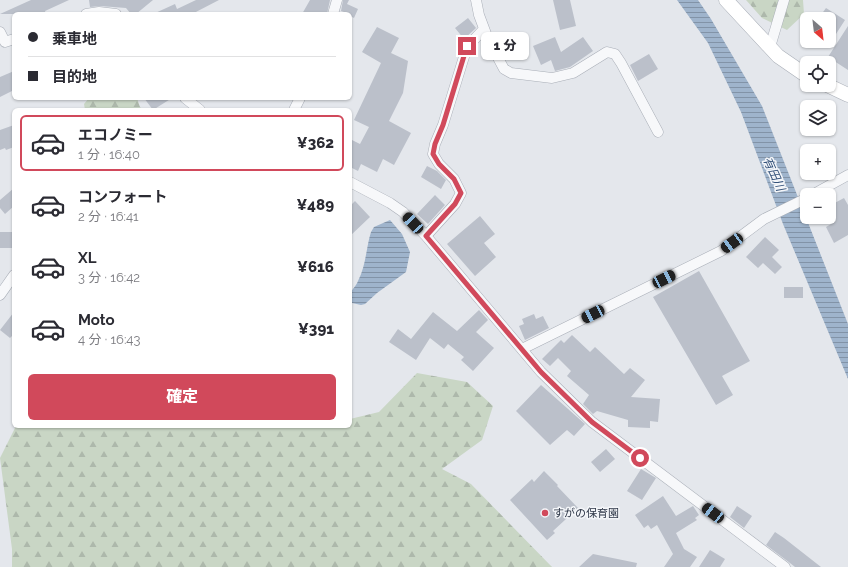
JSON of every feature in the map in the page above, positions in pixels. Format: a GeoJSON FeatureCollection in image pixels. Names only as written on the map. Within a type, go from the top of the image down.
{"type":"FeatureCollection","features":[{"type":"Feature","properties":{"kind":"street"},"geometry":{"type":"LineString","coordinates":[[334,12],[337,0]]}},
{"type":"Feature","properties":{"kind":"street"},"geometry":{"type":"LineString","coordinates":[[476,0],[484,29],[504,69],[511,73],[552,78],[573,73],[607,52],[615,54],[658,132]]}},
{"type":"Feature","properties":{"kind":"street"},"geometry":{"type":"LineString","coordinates":[[726,0],[778,56],[800,71]]}},
{"type":"Feature","properties":{"kind":"street"},"geometry":{"type":"LineString","coordinates":[[770,47],[784,0]]}},
{"type":"Feature","properties":{"kind":"street"},"geometry":{"type":"LineString","coordinates":[[426,236],[455,204],[461,193],[454,179],[439,164],[433,154],[467,46],[484,29]]}},
{"type":"Feature","properties":{"kind":"street"},"geometry":{"type":"LineString","coordinates":[[0,32],[5,42],[12,40]]}},
{"type":"Feature","properties":{"kind":"street"},"geometry":{"type":"LineString","coordinates":[[836,89],[848,95]]}},
{"type":"Feature","properties":{"kind":"street"},"geometry":{"type":"LineString","coordinates":[[188,100],[198,108]]}},
{"type":"Feature","properties":{"kind":"street"},"geometry":{"type":"LineString","coordinates":[[825,188],[848,175]]}},
{"type":"Feature","properties":{"kind":"street"},"geometry":{"type":"LineString","coordinates":[[352,183],[390,203],[403,212],[426,236],[541,372],[592,422],[785,567]]}},
{"type":"Feature","properties":{"kind":"street"},"geometry":{"type":"LineString","coordinates":[[522,349],[721,251],[764,219],[800,201]]}},
{"type":"Feature","properties":{"kind":"street"},"geometry":{"type":"LineString","coordinates":[[0,295],[12,278]]}},
{"type":"Feature","properties":{"kind":"green space"},"geometry":{"type":"Polygon","coordinates":[[[746,0],[803,0],[804,12],[800,12],[800,18],[787,30],[762,18],[746,0]]]}},
{"type":"Feature","properties":{"kind":"green space"},"geometry":{"type":"Polygon","coordinates":[[[87,100],[138,100],[141,108],[85,108],[84,104],[87,100]]]}},
{"type":"Feature","properties":{"kind":"green space"},"geometry":{"type":"Polygon","coordinates":[[[417,373],[467,382],[493,406],[482,440],[442,469],[471,484],[552,567],[12,567],[12,549],[0,458],[15,428],[352,428],[352,419],[379,412],[417,373]]]}},
{"type":"Feature","properties":{"kind":"water","name":"有田川"},"geometry":{"type":"Polygon","coordinates":[[[677,0],[698,0],[711,19],[762,106],[800,202],[800,224],[809,224],[848,324],[848,379],[783,224],[741,112],[708,43],[677,0]]]}},
{"type":"Feature","properties":{"kind":"water"},"geometry":{"type":"Polygon","coordinates":[[[390,220],[402,234],[410,252],[406,272],[377,293],[365,304],[361,305],[352,303],[352,291],[361,275],[369,238],[374,227],[390,220]]]}},
{"type":"Feature","properties":{"kind":"building"},"geometry":{"type":"Polygon","coordinates":[[[31,0],[69,0],[45,12],[12,12],[12,14],[0,14],[31,0]]]}},
{"type":"Feature","properties":{"kind":"building"},"geometry":{"type":"Polygon","coordinates":[[[89,0],[153,0],[138,12],[129,12],[126,8],[100,6],[90,7],[89,0]]]}},
{"type":"Feature","properties":{"kind":"building"},"geometry":{"type":"Polygon","coordinates":[[[196,0],[219,0],[196,12],[157,12],[175,4],[177,9],[196,0]]]}},
{"type":"Feature","properties":{"kind":"building"},"geometry":{"type":"Polygon","coordinates":[[[310,0],[330,0],[327,12],[303,12],[310,0]]]}},
{"type":"Feature","properties":{"kind":"building"},"geometry":{"type":"Polygon","coordinates":[[[343,0],[349,0],[347,4],[358,9],[354,18],[352,17],[352,12],[341,11],[343,0]]]}},
{"type":"Feature","properties":{"kind":"building"},"geometry":{"type":"Polygon","coordinates":[[[553,0],[570,0],[576,26],[560,30],[553,0]]]}},
{"type":"Feature","properties":{"kind":"building"},"geometry":{"type":"Polygon","coordinates":[[[826,8],[832,12],[823,12],[826,8]]]}},
{"type":"Feature","properties":{"kind":"building"},"geometry":{"type":"Polygon","coordinates":[[[836,14],[845,20],[836,34],[836,14]]]}},
{"type":"Feature","properties":{"kind":"building"},"geometry":{"type":"Polygon","coordinates":[[[468,18],[476,28],[464,39],[455,28],[468,18]]]}},
{"type":"Feature","properties":{"kind":"building"},"geometry":{"type":"Polygon","coordinates":[[[848,26],[848,70],[836,62],[836,56],[829,56],[834,48],[836,48],[836,45],[848,26]]]}},
{"type":"Feature","properties":{"kind":"building"},"geometry":{"type":"Polygon","coordinates":[[[377,27],[399,38],[391,53],[408,61],[403,93],[389,121],[411,133],[394,165],[383,159],[377,172],[361,164],[358,171],[352,168],[352,140],[360,144],[369,127],[354,120],[381,63],[362,52],[377,27]]]}},
{"type":"Feature","properties":{"kind":"building"},"geometry":{"type":"Polygon","coordinates":[[[555,37],[561,52],[583,37],[593,51],[570,67],[555,71],[551,60],[541,65],[533,46],[555,37]]]}},
{"type":"Feature","properties":{"kind":"building"},"geometry":{"type":"Polygon","coordinates":[[[649,54],[658,69],[638,81],[630,65],[649,54]]]}},
{"type":"Feature","properties":{"kind":"building"},"geometry":{"type":"Polygon","coordinates":[[[12,72],[12,91],[0,97],[0,77],[12,72]]]}},
{"type":"Feature","properties":{"kind":"building"},"geometry":{"type":"Polygon","coordinates":[[[146,100],[169,100],[156,108],[152,108],[146,100]]]}},
{"type":"Feature","properties":{"kind":"building"},"geometry":{"type":"Polygon","coordinates":[[[12,126],[12,148],[0,150],[0,130],[12,126]]]}},
{"type":"Feature","properties":{"kind":"building"},"geometry":{"type":"Polygon","coordinates":[[[427,166],[437,171],[446,180],[441,189],[421,177],[427,166]]]}},
{"type":"Feature","properties":{"kind":"building"},"geometry":{"type":"Polygon","coordinates":[[[12,190],[12,208],[5,214],[0,208],[0,200],[12,190]]]}},
{"type":"Feature","properties":{"kind":"building"},"geometry":{"type":"Polygon","coordinates":[[[435,195],[445,205],[428,224],[417,214],[435,195]]]}},
{"type":"Feature","properties":{"kind":"building"},"geometry":{"type":"Polygon","coordinates":[[[844,198],[848,205],[848,235],[834,243],[826,227],[831,224],[836,224],[836,202],[844,198]]]}},
{"type":"Feature","properties":{"kind":"building"},"geometry":{"type":"Polygon","coordinates":[[[355,201],[370,217],[352,234],[352,204],[355,201]]]}},
{"type":"Feature","properties":{"kind":"building"},"geometry":{"type":"Polygon","coordinates":[[[480,216],[495,234],[484,243],[496,257],[475,276],[447,244],[480,216]]]}},
{"type":"Feature","properties":{"kind":"building"},"geometry":{"type":"Polygon","coordinates":[[[0,232],[12,232],[12,248],[0,248],[0,232]]]}},
{"type":"Feature","properties":{"kind":"building"},"geometry":{"type":"Polygon","coordinates":[[[765,237],[779,250],[772,257],[782,267],[775,274],[763,263],[758,268],[746,257],[765,237]]]}},
{"type":"Feature","properties":{"kind":"building"},"geometry":{"type":"Polygon","coordinates":[[[699,271],[750,361],[722,376],[733,395],[716,405],[653,297],[699,271]]]}},
{"type":"Feature","properties":{"kind":"building"},"geometry":{"type":"Polygon","coordinates":[[[784,287],[803,287],[803,298],[784,298],[784,287]]]}},
{"type":"Feature","properties":{"kind":"building"},"geometry":{"type":"Polygon","coordinates":[[[479,310],[488,320],[476,332],[494,348],[473,371],[461,360],[464,357],[448,344],[444,349],[430,338],[416,360],[389,342],[398,329],[411,339],[433,312],[457,331],[479,310]]]}},
{"type":"Feature","properties":{"kind":"building"},"geometry":{"type":"Polygon","coordinates":[[[534,314],[536,319],[543,316],[549,328],[525,340],[519,326],[524,324],[522,319],[534,314]]]}},
{"type":"Feature","properties":{"kind":"building"},"geometry":{"type":"Polygon","coordinates":[[[12,315],[12,336],[10,338],[0,330],[12,315]]]}},
{"type":"Feature","properties":{"kind":"building"},"geometry":{"type":"Polygon","coordinates":[[[572,335],[590,352],[595,347],[624,374],[630,368],[645,380],[631,397],[660,399],[658,422],[650,421],[650,428],[628,427],[628,420],[597,411],[593,414],[583,404],[589,395],[567,376],[571,371],[558,358],[550,366],[542,359],[561,340],[564,343],[572,335]]]}},
{"type":"Feature","properties":{"kind":"building"},"geometry":{"type":"Polygon","coordinates":[[[541,385],[585,424],[574,436],[567,430],[550,445],[516,411],[541,385]]]}},
{"type":"Feature","properties":{"kind":"building"},"geometry":{"type":"Polygon","coordinates":[[[606,449],[615,459],[600,472],[591,462],[606,449]]]}},
{"type":"Feature","properties":{"kind":"building"},"geometry":{"type":"Polygon","coordinates":[[[641,469],[656,478],[642,500],[627,491],[641,469]]]}},
{"type":"Feature","properties":{"kind":"building"},"geometry":{"type":"Polygon","coordinates":[[[544,471],[578,508],[553,531],[555,533],[547,540],[510,500],[532,479],[534,482],[544,471]]]}},
{"type":"Feature","properties":{"kind":"building"},"geometry":{"type":"Polygon","coordinates":[[[663,496],[676,516],[693,506],[699,515],[695,518],[697,520],[676,533],[684,549],[697,557],[690,567],[664,567],[673,554],[657,525],[651,529],[648,525],[644,528],[635,515],[663,496]]]}},
{"type":"Feature","properties":{"kind":"building"},"geometry":{"type":"Polygon","coordinates":[[[737,506],[752,516],[744,528],[730,517],[737,506]]]}},
{"type":"Feature","properties":{"kind":"building"},"geometry":{"type":"Polygon","coordinates":[[[775,532],[821,567],[795,567],[766,545],[775,532]]]}},
{"type":"Feature","properties":{"kind":"building"},"geometry":{"type":"Polygon","coordinates":[[[710,550],[725,559],[720,567],[699,567],[710,550]]]}},
{"type":"Feature","properties":{"kind":"building"},"geometry":{"type":"Polygon","coordinates":[[[593,554],[637,563],[636,567],[579,567],[593,554]]]}},
{"type":"Feature","properties":{"kind":"place","name":"すがの保育園"},"geometry":{"type":"Point","coordinates":[545,513]}},
{"type":"Feature","properties":{"kind":"route"},"geometry":{"type":"LineString","coordinates":[[467,46],[433,154],[439,164],[454,179],[461,193],[445,217],[426,236],[541,372],[592,422],[640,458]]}}]}
